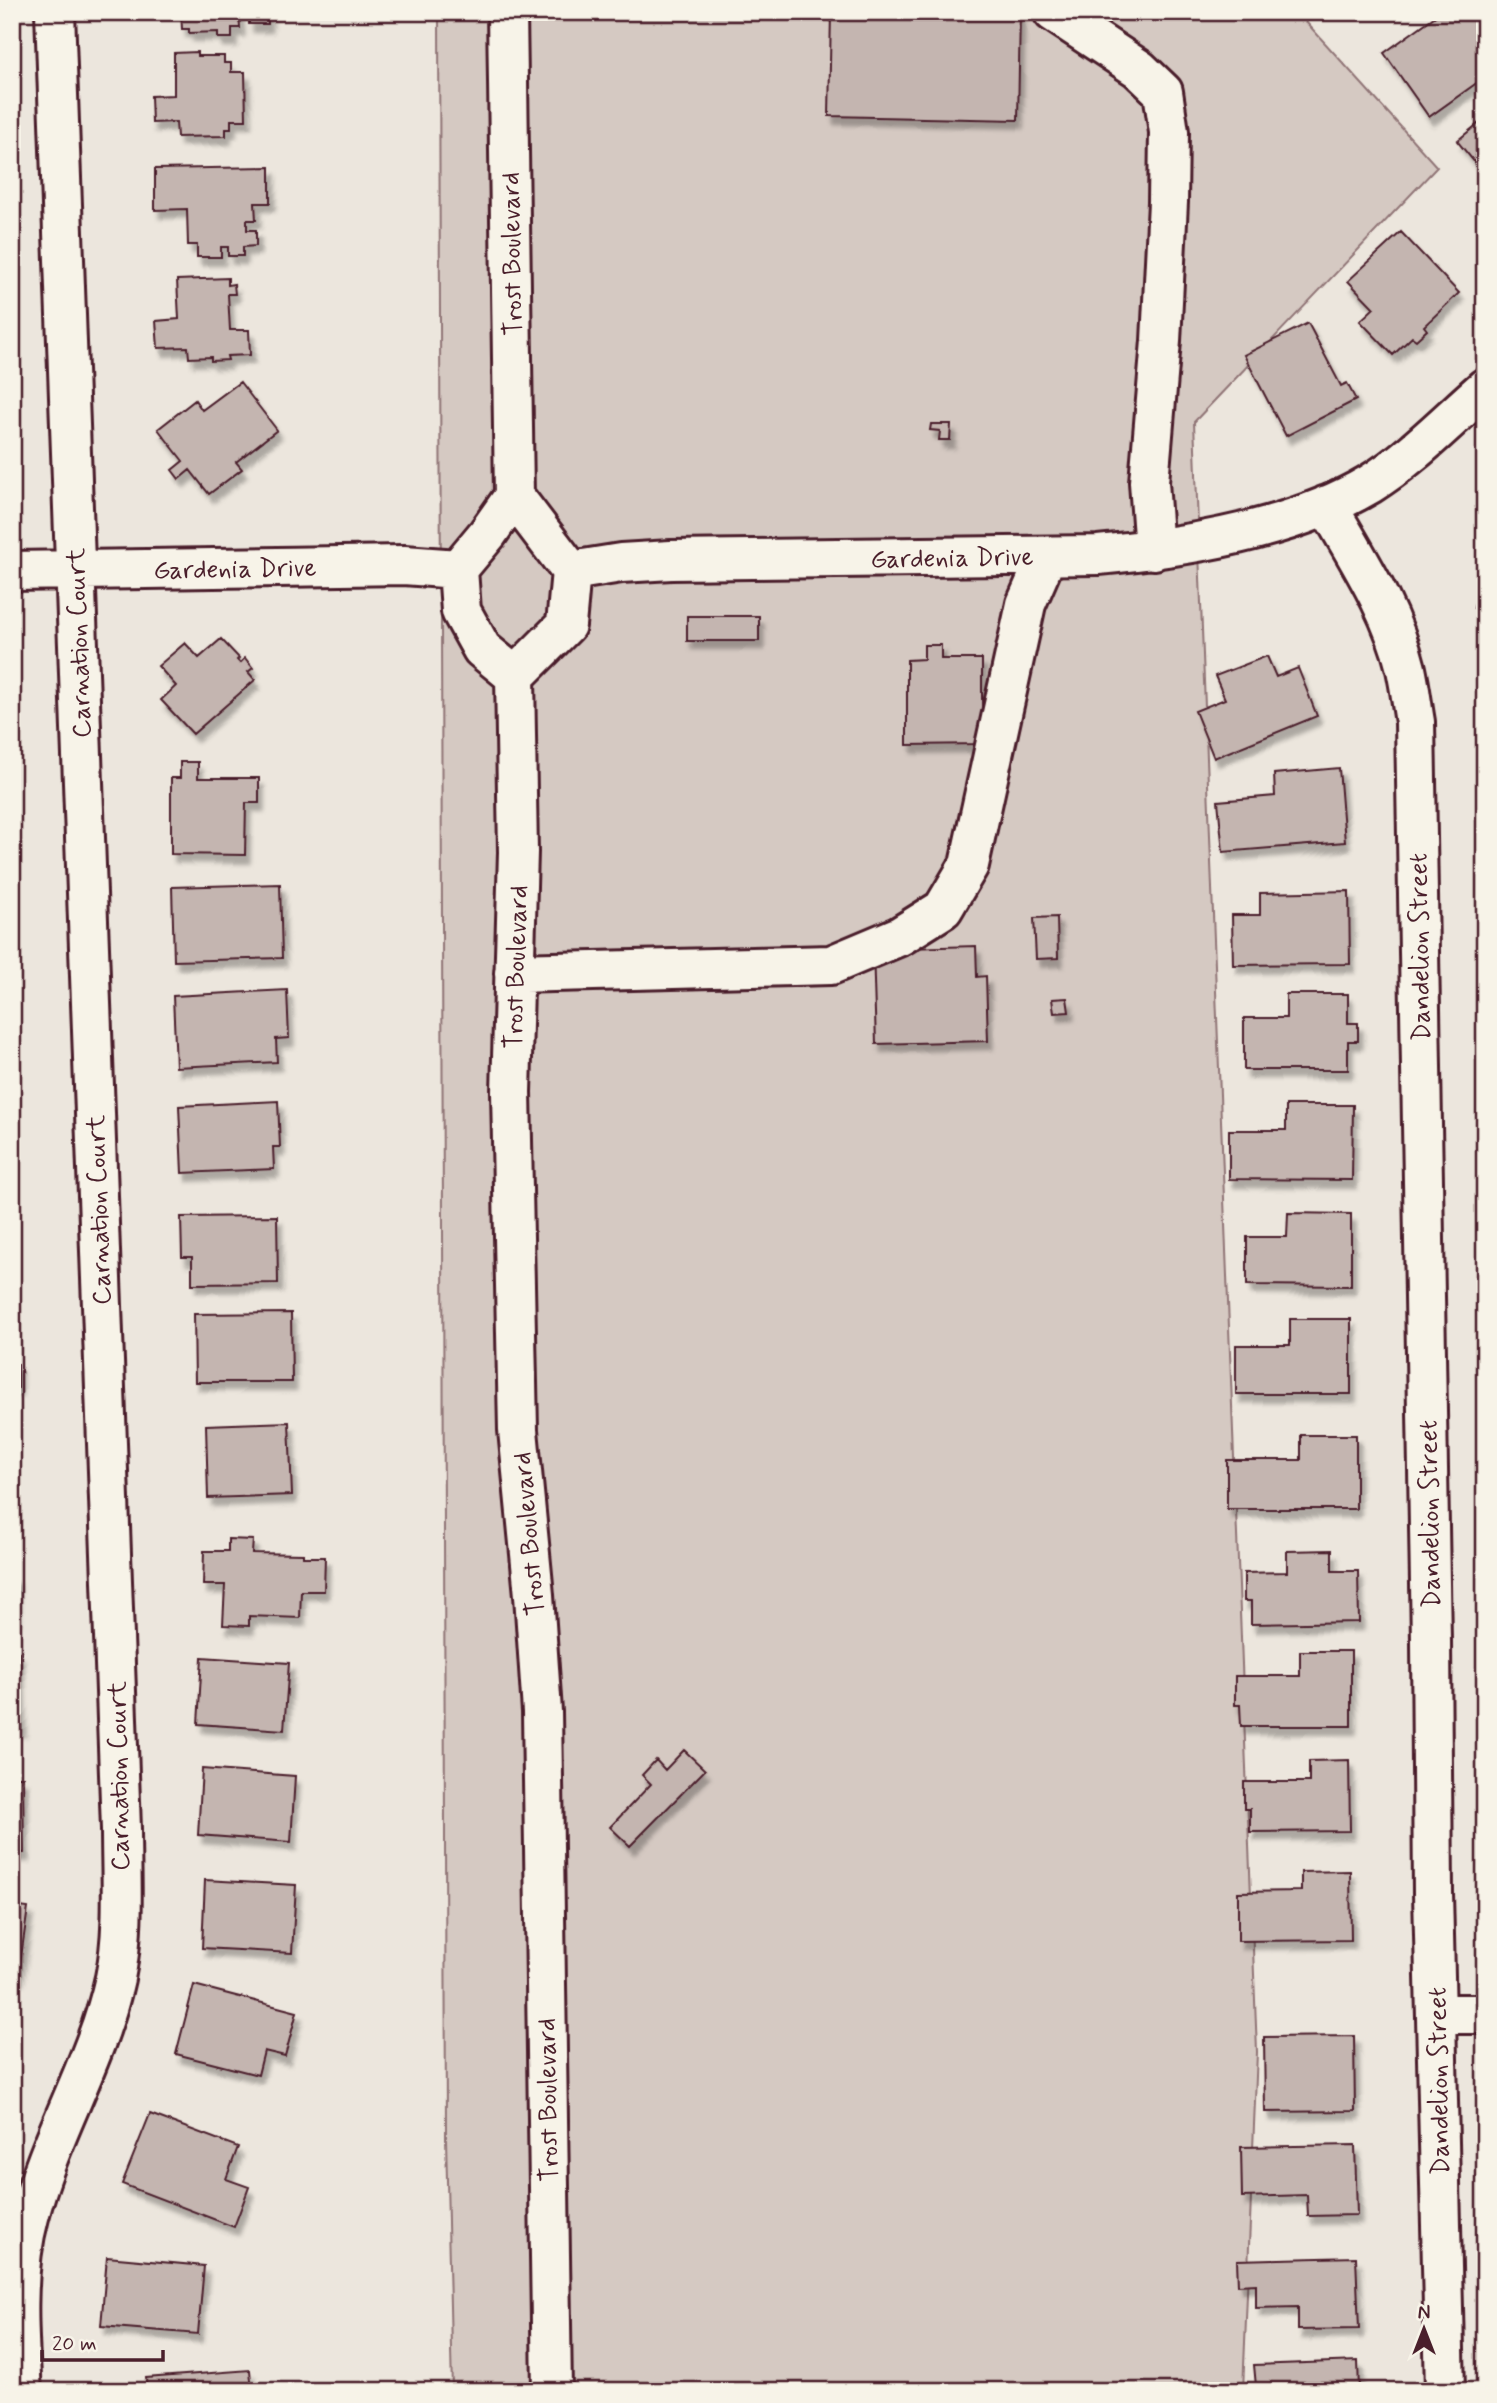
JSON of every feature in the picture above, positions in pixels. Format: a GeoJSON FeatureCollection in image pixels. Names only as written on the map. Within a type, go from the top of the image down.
{"type":"FeatureCollection","features":[{"type":"Feature","properties":{"kind":"street","name":"Carnation Court"},"geometry":{"type":"LineString","coordinates":[[22,2391],[19,2272],[28,2218],[46,2161],[104,2018],[115,1976],[120,1931],[120,1802],[55,12]]}},
{"type":"Feature","properties":{"kind":"street","name":"Trost Boulevard"},"geometry":{"type":"LineString","coordinates":[[507,12],[514,496]]}},
{"type":"Feature","properties":{"kind":"street"},"geometry":{"type":"LineString","coordinates":[[1053,12],[1139,69],[1163,92],[1169,132],[1168,202],[1161,341],[1149,482],[1154,550]]}},
{"type":"Feature","properties":{"kind":"street","name":"Gardenia Drive"},"geometry":{"type":"LineString","coordinates":[[571,571],[621,563],[671,560],[1098,555],[1154,550],[1210,540],[1265,526],[1327,505],[1370,484],[1407,457],[1485,388]]}},
{"type":"Feature","properties":{"kind":"street"},"geometry":{"type":"LineString","coordinates":[[514,496],[571,571],[566,625],[515,676],[482,649],[461,611],[458,569],[514,496]]}},
{"type":"Feature","properties":{"kind":"street","name":"Dandelion Street"},"geometry":{"type":"LineString","coordinates":[[1327,505],[1372,584],[1396,640],[1406,669],[1415,722],[1445,2391]]}},
{"type":"Feature","properties":{"kind":"street"},"geometry":{"type":"LineString","coordinates":[[514,973],[831,965],[900,936],[943,909],[969,865],[1026,604],[1047,556]]}},
{"type":"Feature","properties":{"kind":"street","name":"Gardenia Drive"},"geometry":{"type":"LineString","coordinates":[[12,571],[404,565],[458,569]]}},
{"type":"Feature","properties":{"kind":"street","name":"Trost Boulevard"},"geometry":{"type":"LineString","coordinates":[[515,676],[518,852],[511,1092],[518,1430],[542,1712],[552,2391]]}},
{"type":"Feature","properties":{"kind":"street"},"geometry":{"type":"LineString","coordinates":[[1437,2014],[1485,2014]]}},
{"type":"Feature","properties":{"kind":"shaded area"},"geometry":{"type":"Polygon","coordinates":[[[439,12],[1297,12],[1437,167],[1194,422],[1257,2052],[1243,2391],[452,2391],[446,2138],[439,12]]]}},
{"type":"Feature","properties":{"kind":"building"},"geometry":{"type":"Polygon","coordinates":[[[181,12],[239,12],[240,28],[232,28],[232,38],[218,38],[218,32],[189,33],[189,29],[182,29],[181,12]]]}},
{"type":"Feature","properties":{"kind":"building"},"geometry":{"type":"Polygon","coordinates":[[[249,12],[268,12],[268,24],[249,24],[249,12]]]}},
{"type":"Feature","properties":{"kind":"building"},"geometry":{"type":"Polygon","coordinates":[[[831,12],[1020,12],[1018,120],[829,116],[831,12]]]}},
{"type":"Feature","properties":{"kind":"building"},"geometry":{"type":"Polygon","coordinates":[[[1441,12],[1485,12],[1485,77],[1429,117],[1384,53],[1441,12]]]}},
{"type":"Feature","properties":{"kind":"building"},"geometry":{"type":"Polygon","coordinates":[[[197,52],[197,56],[224,56],[224,63],[231,63],[231,72],[245,72],[246,120],[231,120],[231,129],[226,129],[226,136],[177,137],[176,122],[152,123],[151,96],[174,95],[174,53],[197,52]]]}},
{"type":"Feature","properties":{"kind":"building"},"geometry":{"type":"Polygon","coordinates":[[[1485,118],[1485,175],[1457,141],[1485,118]]]}},
{"type":"Feature","properties":{"kind":"building"},"geometry":{"type":"Polygon","coordinates":[[[270,167],[270,203],[255,203],[256,220],[247,220],[247,230],[256,230],[256,246],[243,247],[243,256],[228,256],[228,247],[221,247],[221,257],[197,257],[197,245],[188,245],[187,209],[155,210],[155,169],[270,167]]]}},
{"type":"Feature","properties":{"kind":"building"},"geometry":{"type":"Polygon","coordinates":[[[1401,232],[1459,293],[1424,326],[1427,330],[1416,340],[1412,337],[1393,355],[1360,321],[1374,308],[1348,281],[1401,232]]]}},
{"type":"Feature","properties":{"kind":"building"},"geometry":{"type":"Polygon","coordinates":[[[228,278],[228,285],[234,284],[235,294],[228,294],[230,330],[249,330],[250,355],[227,356],[228,360],[211,361],[211,357],[189,358],[188,347],[158,348],[156,321],[179,319],[177,280],[228,278]]]}},
{"type":"Feature","properties":{"kind":"building"},"geometry":{"type":"Polygon","coordinates":[[[1308,323],[1341,386],[1347,383],[1356,400],[1286,436],[1244,355],[1308,323]]]}},
{"type":"Feature","properties":{"kind":"building"},"geometry":{"type":"Polygon","coordinates":[[[240,382],[277,430],[236,462],[242,469],[209,494],[190,470],[179,479],[172,470],[183,461],[158,429],[195,400],[202,410],[240,382]]]}},
{"type":"Feature","properties":{"kind":"building"},"geometry":{"type":"Polygon","coordinates":[[[931,424],[951,424],[950,440],[939,440],[940,431],[930,430],[931,424]]]}},
{"type":"Feature","properties":{"kind":"building"},"geometry":{"type":"Polygon","coordinates":[[[1485,561],[1485,610],[1474,608],[1485,561]]]}},
{"type":"Feature","properties":{"kind":"building"},"geometry":{"type":"Polygon","coordinates":[[[687,616],[759,616],[759,641],[687,641],[687,616]]]}},
{"type":"Feature","properties":{"kind":"building"},"geometry":{"type":"Polygon","coordinates":[[[221,639],[239,658],[237,660],[240,663],[245,658],[253,668],[248,672],[255,680],[193,734],[161,700],[176,686],[158,666],[185,643],[199,658],[221,639]]]}},
{"type":"Feature","properties":{"kind":"building"},"geometry":{"type":"Polygon","coordinates":[[[924,645],[941,645],[941,659],[982,659],[982,744],[907,745],[907,660],[924,659],[924,645]]]}},
{"type":"Feature","properties":{"kind":"building"},"geometry":{"type":"Polygon","coordinates":[[[1267,656],[1276,677],[1298,668],[1317,716],[1214,758],[1195,711],[1225,699],[1215,676],[1267,656]]]}},
{"type":"Feature","properties":{"kind":"building"},"geometry":{"type":"Polygon","coordinates":[[[180,762],[198,762],[198,778],[259,778],[259,803],[246,803],[245,855],[171,854],[171,778],[180,778],[180,762]]]}},
{"type":"Feature","properties":{"kind":"building"},"geometry":{"type":"Polygon","coordinates":[[[1339,768],[1345,842],[1223,852],[1218,801],[1275,796],[1274,774],[1339,768]]]}},
{"type":"Feature","properties":{"kind":"building"},"geometry":{"type":"Polygon","coordinates":[[[280,884],[282,958],[174,961],[172,887],[280,884]]]}},
{"type":"Feature","properties":{"kind":"building"},"geometry":{"type":"Polygon","coordinates":[[[1349,891],[1350,964],[1233,965],[1232,915],[1260,915],[1260,893],[1349,891]]]}},
{"type":"Feature","properties":{"kind":"building"},"geometry":{"type":"Polygon","coordinates":[[[1057,917],[1058,958],[1036,959],[1034,918],[1057,917]]]}},
{"type":"Feature","properties":{"kind":"building"},"geometry":{"type":"Polygon","coordinates":[[[976,946],[977,977],[986,976],[988,1041],[876,1044],[873,949],[976,946]]]}},
{"type":"Feature","properties":{"kind":"building"},"geometry":{"type":"Polygon","coordinates":[[[287,990],[289,1038],[276,1039],[277,1062],[176,1067],[173,996],[287,990]]]}},
{"type":"Feature","properties":{"kind":"building"},"geometry":{"type":"Polygon","coordinates":[[[1286,994],[1348,994],[1348,1023],[1358,1023],[1358,1041],[1348,1041],[1348,1070],[1244,1070],[1244,1018],[1286,1018],[1286,994]]]}},
{"type":"Feature","properties":{"kind":"building"},"geometry":{"type":"Polygon","coordinates":[[[1067,998],[1069,1012],[1054,1013],[1052,999],[1067,998]]]}},
{"type":"Feature","properties":{"kind":"building"},"geometry":{"type":"Polygon","coordinates":[[[278,1101],[280,1147],[273,1147],[274,1169],[182,1173],[179,1106],[278,1101]]]}},
{"type":"Feature","properties":{"kind":"building"},"geometry":{"type":"Polygon","coordinates":[[[1286,1105],[1353,1105],[1352,1180],[1229,1179],[1229,1130],[1286,1130],[1286,1105]]]}},
{"type":"Feature","properties":{"kind":"building"},"geometry":{"type":"Polygon","coordinates":[[[1288,1213],[1351,1214],[1351,1286],[1247,1285],[1247,1237],[1287,1237],[1288,1213]]]}},
{"type":"Feature","properties":{"kind":"building"},"geometry":{"type":"Polygon","coordinates":[[[277,1216],[278,1283],[192,1284],[192,1257],[182,1257],[181,1217],[277,1216]]]}},
{"type":"Feature","properties":{"kind":"building"},"geometry":{"type":"Polygon","coordinates":[[[291,1313],[292,1382],[195,1382],[194,1314],[291,1313]]]}},
{"type":"Feature","properties":{"kind":"building"},"geometry":{"type":"Polygon","coordinates":[[[1290,1319],[1351,1319],[1351,1394],[1236,1394],[1236,1345],[1290,1345],[1290,1319]]]}},
{"type":"Feature","properties":{"kind":"building"},"geometry":{"type":"Polygon","coordinates":[[[12,1364],[18,1364],[18,1388],[12,1388],[12,1364]]]}},
{"type":"Feature","properties":{"kind":"building"},"geometry":{"type":"Polygon","coordinates":[[[289,1422],[292,1495],[208,1498],[206,1425],[289,1422]]]}},
{"type":"Feature","properties":{"kind":"building"},"geometry":{"type":"Polygon","coordinates":[[[1301,1435],[1356,1435],[1356,1509],[1227,1509],[1227,1460],[1301,1460],[1301,1435]]]}},
{"type":"Feature","properties":{"kind":"building"},"geometry":{"type":"Polygon","coordinates":[[[228,1539],[253,1540],[252,1553],[325,1557],[324,1591],[301,1591],[300,1618],[249,1616],[249,1626],[223,1625],[225,1585],[203,1585],[204,1551],[228,1551],[228,1539]]]}},
{"type":"Feature","properties":{"kind":"building"},"geometry":{"type":"Polygon","coordinates":[[[1332,1550],[1332,1571],[1358,1571],[1359,1622],[1251,1624],[1251,1601],[1244,1601],[1244,1573],[1287,1572],[1287,1551],[1332,1550]]]}},
{"type":"Feature","properties":{"kind":"building"},"geometry":{"type":"Polygon","coordinates":[[[12,1577],[15,1577],[16,1615],[12,1615],[12,1577]]]}},
{"type":"Feature","properties":{"kind":"building"},"geometry":{"type":"Polygon","coordinates":[[[1300,1651],[1351,1651],[1351,1726],[1241,1726],[1240,1705],[1235,1705],[1235,1676],[1300,1676],[1300,1651]]]}},
{"type":"Feature","properties":{"kind":"building"},"geometry":{"type":"Polygon","coordinates":[[[19,1652],[21,1728],[12,1728],[12,1653],[19,1652]]]}},
{"type":"Feature","properties":{"kind":"building"},"geometry":{"type":"Polygon","coordinates":[[[202,1657],[289,1663],[284,1730],[198,1724],[202,1657]]]}},
{"type":"Feature","properties":{"kind":"building"},"geometry":{"type":"Polygon","coordinates":[[[684,1750],[705,1770],[630,1846],[610,1827],[651,1784],[642,1775],[656,1760],[665,1770],[684,1750]]]}},
{"type":"Feature","properties":{"kind":"building"},"geometry":{"type":"Polygon","coordinates":[[[1349,1760],[1350,1831],[1250,1832],[1250,1809],[1244,1809],[1244,1782],[1309,1782],[1309,1761],[1349,1760]]]}},
{"type":"Feature","properties":{"kind":"building"},"geometry":{"type":"Polygon","coordinates":[[[202,1769],[295,1776],[291,1842],[198,1835],[202,1769]]]}},
{"type":"Feature","properties":{"kind":"building"},"geometry":{"type":"Polygon","coordinates":[[[12,1777],[23,1777],[24,1853],[12,1853],[12,1777]]]}},
{"type":"Feature","properties":{"kind":"building"},"geometry":{"type":"Polygon","coordinates":[[[1350,1871],[1351,1940],[1238,1941],[1238,1892],[1301,1891],[1301,1872],[1350,1871]]]}},
{"type":"Feature","properties":{"kind":"building"},"geometry":{"type":"Polygon","coordinates":[[[205,1880],[296,1885],[292,1953],[202,1948],[205,1880]]]}},
{"type":"Feature","properties":{"kind":"building"},"geometry":{"type":"Polygon","coordinates":[[[12,1906],[28,1908],[18,1977],[12,1976],[12,1906]]]}},
{"type":"Feature","properties":{"kind":"building"},"geometry":{"type":"Polygon","coordinates":[[[194,1985],[297,2012],[285,2056],[264,2051],[258,2075],[176,2054],[194,1985]]]}},
{"type":"Feature","properties":{"kind":"building"},"geometry":{"type":"Polygon","coordinates":[[[1354,2036],[1355,2111],[1265,2112],[1264,2037],[1354,2036]]]}},
{"type":"Feature","properties":{"kind":"building"},"geometry":{"type":"Polygon","coordinates":[[[150,2114],[238,2147],[226,2179],[249,2187],[234,2227],[122,2184],[150,2114]]]}},
{"type":"Feature","properties":{"kind":"building"},"geometry":{"type":"Polygon","coordinates":[[[1355,2145],[1357,2215],[1308,2216],[1307,2195],[1242,2197],[1241,2147],[1355,2145]]]}},
{"type":"Feature","properties":{"kind":"building"},"geometry":{"type":"Polygon","coordinates":[[[107,2257],[204,2266],[198,2334],[101,2326],[107,2257]]]}},
{"type":"Feature","properties":{"kind":"building"},"geometry":{"type":"Polygon","coordinates":[[[1356,2257],[1359,2329],[1298,2330],[1298,2307],[1256,2308],[1256,2284],[1238,2285],[1237,2260],[1356,2257]]]}},
{"type":"Feature","properties":{"kind":"building"},"geometry":{"type":"Polygon","coordinates":[[[1358,2361],[1359,2391],[1245,2391],[1245,2386],[1256,2386],[1254,2365],[1358,2361]]]}},
{"type":"Feature","properties":{"kind":"building"},"geometry":{"type":"Polygon","coordinates":[[[250,2370],[252,2391],[147,2391],[146,2378],[250,2370]]]}}]}
